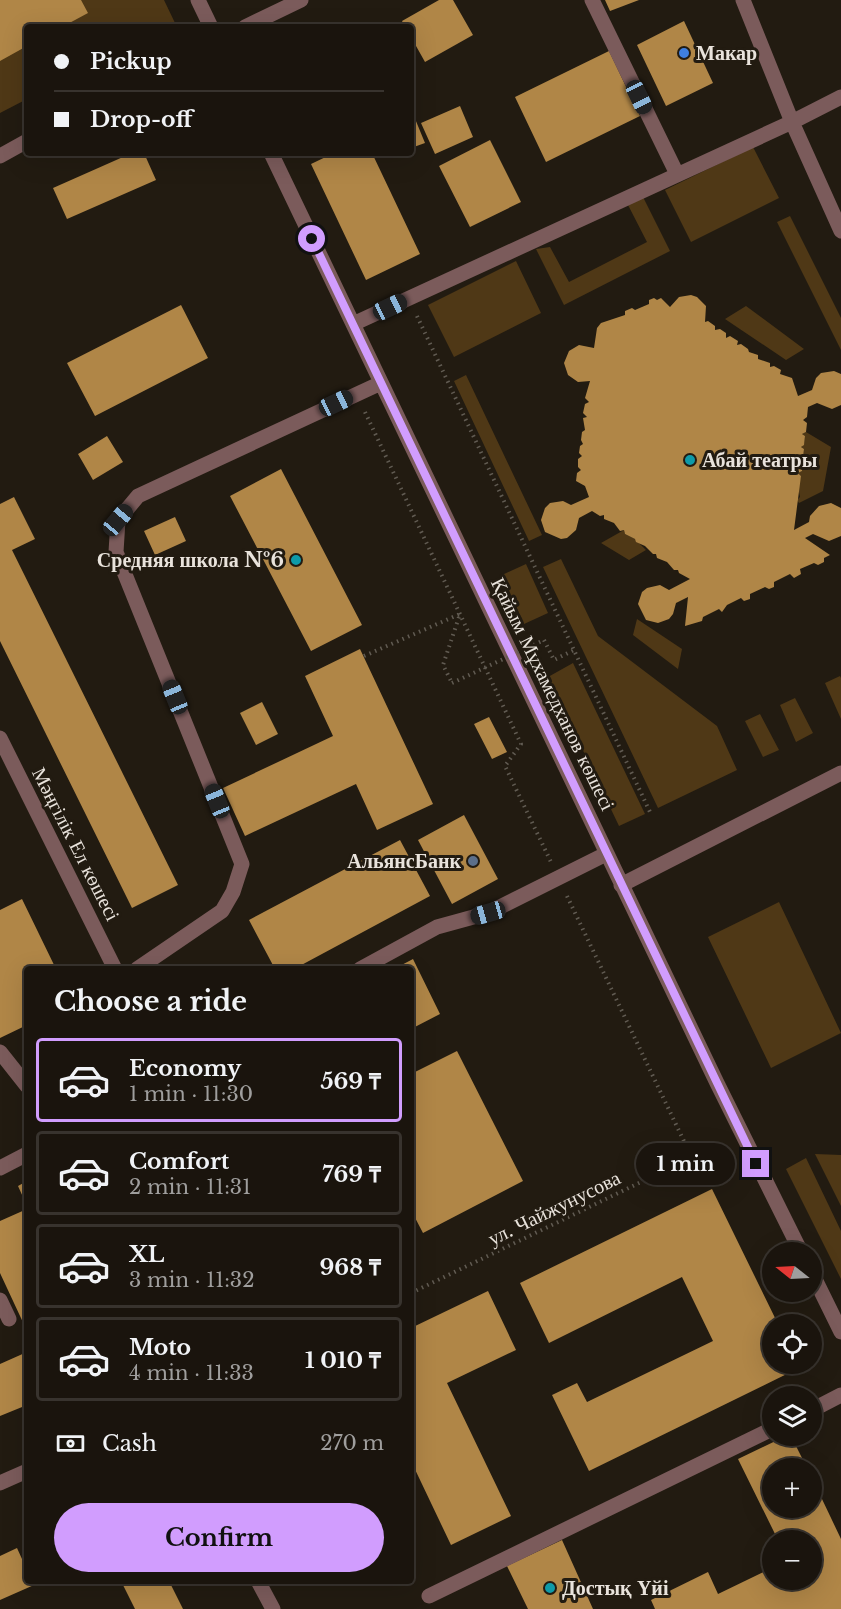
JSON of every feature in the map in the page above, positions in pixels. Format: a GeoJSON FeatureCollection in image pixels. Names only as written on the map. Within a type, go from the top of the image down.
{"type":"FeatureCollection","features":[{"type":"Feature","properties":{"kind":"street"},"geometry":{"type":"LineString","coordinates":[[198,0],[210,24]]}},
{"type":"Feature","properties":{"kind":"street"},"geometry":{"type":"LineString","coordinates":[[251,24],[301,0]]}},
{"type":"Feature","properties":{"kind":"street"},"geometry":{"type":"LineString","coordinates":[[592,0],[677,174]]}},
{"type":"Feature","properties":{"kind":"street"},"geometry":{"type":"LineString","coordinates":[[743,0],[792,122],[841,231]]}},
{"type":"Feature","properties":{"kind":"street"},"geometry":{"type":"LineString","coordinates":[[353,324],[792,122],[841,96]]}},
{"type":"Feature","properties":{"kind":"street"},"geometry":{"type":"LineString","coordinates":[[0,156],[24,143]]}},
{"type":"Feature","properties":{"kind":"street","name":"Қайым Мұхамедханов көшесі"},"geometry":{"type":"LineString","coordinates":[[272,156],[606,854],[796,1242]]}},
{"type":"Feature","properties":{"kind":"street"},"geometry":{"type":"LineString","coordinates":[[141,966],[222,911],[233,892],[242,864],[116,552],[118,520],[138,496],[381,383]]}},
{"type":"Feature","properties":{"kind":"street","name":"Мәңгілік Ел көшесі"},"geometry":{"type":"LineString","coordinates":[[0,738],[114,966]]}},
{"type":"Feature","properties":{"kind":"street"},"geometry":{"type":"LineString","coordinates":[[621,885],[841,773]]}},
{"type":"Feature","properties":{"kind":"street"},"geometry":{"type":"LineString","coordinates":[[366,966],[437,927],[488,913],[606,854]]}},
{"type":"Feature","properties":{"kind":"street"},"geometry":{"type":"LineString","coordinates":[[0,1052],[24,1082]]}},
{"type":"Feature","properties":{"kind":"street"},"geometry":{"type":"LineString","coordinates":[[0,1168],[24,1156]]}},
{"type":"Feature","properties":{"kind":"street"},"geometry":{"type":"LineString","coordinates":[[822,1294],[841,1332]]}},
{"type":"Feature","properties":{"kind":"street"},"geometry":{"type":"LineString","coordinates":[[0,1300],[9,1318]]}},
{"type":"Feature","properties":{"kind":"street"},"geometry":{"type":"LineString","coordinates":[[822,1405],[841,1395]]}},
{"type":"Feature","properties":{"kind":"street"},"geometry":{"type":"LineString","coordinates":[[429,1596],[762,1434]]}},
{"type":"Feature","properties":{"kind":"street"},"geometry":{"type":"LineString","coordinates":[[0,1483],[24,1472]]}},
{"type":"Feature","properties":{"kind":"street"},"geometry":{"type":"LineString","coordinates":[[260,1584],[273,1609]]}},
{"type":"Feature","properties":{"kind":"path"},"geometry":{"type":"LineString","coordinates":[[409,299],[650,812]]}},
{"type":"Feature","properties":{"kind":"path"},"geometry":{"type":"LineString","coordinates":[[356,394],[520,744],[505,766],[692,1158]]}},
{"type":"Feature","properties":{"kind":"path"},"geometry":{"type":"LineString","coordinates":[[459,614],[443,665],[452,683],[544,640],[554,660],[574,650]]}},
{"type":"Feature","properties":{"kind":"path"},"geometry":{"type":"LineString","coordinates":[[364,656],[459,614]]}},
{"type":"Feature","properties":{"kind":"path","name":"ул. Чайжунусова"},"geometry":{"type":"LineString","coordinates":[[414,1292],[742,1134]]}},
{"type":"Feature","properties":{"kind":"shaded area"},"geometry":{"type":"Polygon","coordinates":[[[0,0],[164,0],[175,23],[173,24],[24,24],[24,101],[0,113],[0,0]]]}},
{"type":"Feature","properties":{"kind":"shaded area"},"geometry":{"type":"Polygon","coordinates":[[[753,147],[779,198],[691,242],[665,190],[753,147]]]}},
{"type":"Feature","properties":{"kind":"shaded area"},"geometry":{"type":"Polygon","coordinates":[[[643,197],[670,251],[564,305],[536,249],[550,247],[569,282],[647,242],[628,205],[643,197]]]}},
{"type":"Feature","properties":{"kind":"shaded area"},"geometry":{"type":"Polygon","coordinates":[[[790,216],[841,318],[841,350],[777,222],[790,216]]]}},
{"type":"Feature","properties":{"kind":"shaded area"},"geometry":{"type":"Polygon","coordinates":[[[516,261],[541,313],[454,357],[428,305],[516,261]]]}},
{"type":"Feature","properties":{"kind":"shaded area"},"geometry":{"type":"Polygon","coordinates":[[[746,306],[804,349],[786,360],[725,319],[746,306]]]}},
{"type":"Feature","properties":{"kind":"shaded area"},"geometry":{"type":"Polygon","coordinates":[[[466,375],[542,535],[529,541],[454,381],[466,375]]]}},
{"type":"Feature","properties":{"kind":"shaded area"},"geometry":{"type":"Polygon","coordinates":[[[806,432],[831,447],[823,491],[799,503],[797,500],[800,497],[798,487],[801,476],[798,473],[802,471],[803,464],[800,461],[803,458],[804,449],[801,447],[805,436],[802,434],[806,432]]]}},
{"type":"Feature","properties":{"kind":"shaded area"},"geometry":{"type":"Polygon","coordinates":[[[624,530],[625,534],[635,539],[646,550],[629,560],[601,543],[624,530]]]}},
{"type":"Feature","properties":{"kind":"shaded area"},"geometry":{"type":"Polygon","coordinates":[[[561,559],[598,636],[717,726],[737,770],[658,808],[543,567],[561,559]]]}},
{"type":"Feature","properties":{"kind":"shaded area"},"geometry":{"type":"Polygon","coordinates":[[[526,564],[548,613],[524,624],[502,575],[526,564]]]}},
{"type":"Feature","properties":{"kind":"shaded area"},"geometry":{"type":"Polygon","coordinates":[[[637,619],[682,649],[678,669],[633,635],[637,619]]]}},
{"type":"Feature","properties":{"kind":"shaded area"},"geometry":{"type":"Polygon","coordinates":[[[573,663],[645,814],[619,826],[548,677],[573,663]]]}},
{"type":"Feature","properties":{"kind":"shaded area"},"geometry":{"type":"Polygon","coordinates":[[[840,676],[841,678],[841,719],[825,683],[840,676]]]}},
{"type":"Feature","properties":{"kind":"shaded area"},"geometry":{"type":"Polygon","coordinates":[[[795,698],[813,733],[796,742],[780,705],[795,698]]]}},
{"type":"Feature","properties":{"kind":"shaded area"},"geometry":{"type":"Polygon","coordinates":[[[760,714],[779,750],[763,757],[745,721],[760,714]]]}},
{"type":"Feature","properties":{"kind":"shaded area"},"geometry":{"type":"Polygon","coordinates":[[[779,902],[841,1033],[771,1068],[708,937],[779,902]]]}},
{"type":"Feature","properties":{"kind":"shaded area"},"geometry":{"type":"Polygon","coordinates":[[[815,1154],[841,1155],[841,1206],[815,1154]]]}},
{"type":"Feature","properties":{"kind":"shaded area"},"geometry":{"type":"Polygon","coordinates":[[[806,1158],[841,1231],[841,1279],[786,1169],[806,1158]]]}},
{"type":"Feature","properties":{"kind":"building"},"geometry":{"type":"Polygon","coordinates":[[[0,0],[81,0],[88,13],[68,24],[24,24],[24,48],[0,61],[0,0]]]}},
{"type":"Feature","properties":{"kind":"building"},"geometry":{"type":"Polygon","coordinates":[[[439,0],[453,0],[473,35],[425,62],[414,42],[414,24],[404,24],[402,21],[439,0]]]}},
{"type":"Feature","properties":{"kind":"building"},"geometry":{"type":"Polygon","coordinates":[[[605,0],[639,0],[610,11],[605,0]]]}},
{"type":"Feature","properties":{"kind":"building"},"geometry":{"type":"Polygon","coordinates":[[[684,21],[713,83],[666,106],[637,45],[684,21]]]}},
{"type":"Feature","properties":{"kind":"building"},"geometry":{"type":"Polygon","coordinates":[[[609,51],[640,116],[546,162],[515,97],[609,51]]]}},
{"type":"Feature","properties":{"kind":"building"},"geometry":{"type":"Polygon","coordinates":[[[460,106],[473,137],[435,154],[421,123],[460,106]]]}},
{"type":"Feature","properties":{"kind":"building"},"geometry":{"type":"Polygon","coordinates":[[[414,116],[425,143],[414,147],[414,116]]]}},
{"type":"Feature","properties":{"kind":"building"},"geometry":{"type":"Polygon","coordinates":[[[490,140],[521,202],[470,227],[439,166],[490,140]]]}},
{"type":"Feature","properties":{"kind":"building"},"geometry":{"type":"Polygon","coordinates":[[[125,156],[145,156],[156,180],[67,219],[53,188],[125,156]]]}},
{"type":"Feature","properties":{"kind":"building"},"geometry":{"type":"Polygon","coordinates":[[[328,156],[373,156],[420,254],[366,280],[311,164],[328,156]]]}},
{"type":"Feature","properties":{"kind":"building","name":"Абай театры"},"geometry":{"type":"Polygon","coordinates":[[[691,295],[697,297],[706,306],[705,322],[708,321],[715,326],[715,330],[720,329],[726,333],[726,338],[730,336],[738,341],[737,345],[741,344],[749,352],[758,355],[758,359],[770,363],[770,367],[774,366],[781,370],[780,374],[792,378],[798,396],[812,390],[816,378],[821,373],[834,371],[841,374],[841,405],[832,409],[817,403],[808,407],[807,417],[803,420],[807,423],[806,432],[802,434],[805,436],[804,445],[801,447],[804,449],[803,458],[800,461],[803,463],[802,471],[798,473],[801,476],[794,530],[809,522],[810,516],[819,506],[831,503],[841,508],[841,536],[829,541],[813,534],[805,538],[830,555],[824,558],[824,562],[818,565],[814,563],[800,569],[801,574],[794,578],[790,574],[774,582],[774,587],[769,589],[765,587],[750,594],[750,599],[744,601],[741,598],[727,605],[722,612],[719,609],[703,617],[702,621],[685,626],[688,597],[676,603],[669,619],[658,623],[646,620],[638,604],[642,592],[647,588],[660,585],[669,590],[690,579],[678,570],[674,570],[667,562],[657,558],[656,554],[625,534],[624,530],[620,531],[614,523],[604,519],[604,515],[600,516],[592,511],[579,518],[576,530],[567,538],[561,539],[545,532],[541,520],[545,508],[550,503],[563,501],[571,505],[589,497],[585,486],[576,481],[577,473],[581,470],[578,467],[578,459],[582,456],[579,453],[580,446],[583,444],[582,432],[585,430],[583,418],[587,417],[583,413],[585,404],[589,402],[585,398],[590,381],[578,382],[568,375],[564,363],[569,351],[579,345],[594,348],[597,328],[601,323],[625,315],[625,311],[632,308],[635,310],[649,304],[649,300],[654,298],[657,300],[661,298],[670,307],[679,297],[691,295]]]}},
{"type":"Feature","properties":{"kind":"building"},"geometry":{"type":"Polygon","coordinates":[[[181,305],[208,358],[95,416],[67,363],[181,305]]]}},
{"type":"Feature","properties":{"kind":"building"},"geometry":{"type":"Polygon","coordinates":[[[107,436],[123,462],[93,480],[78,454],[107,436]]]}},
{"type":"Feature","properties":{"kind":"building","name":"Средняя школа №6"},"geometry":{"type":"Polygon","coordinates":[[[281,469],[362,625],[311,651],[230,496],[281,469]]]}},
{"type":"Feature","properties":{"kind":"building"},"geometry":{"type":"Polygon","coordinates":[[[14,497],[35,539],[12,550],[178,885],[132,908],[0,641],[0,504],[14,497]]]}},
{"type":"Feature","properties":{"kind":"building"},"geometry":{"type":"Polygon","coordinates":[[[175,517],[186,541],[155,555],[144,531],[175,517]]]}},
{"type":"Feature","properties":{"kind":"building"},"geometry":{"type":"Polygon","coordinates":[[[360,649],[433,804],[377,830],[356,784],[245,836],[223,788],[333,736],[305,676],[360,649]]]}},
{"type":"Feature","properties":{"kind":"building"},"geometry":{"type":"Polygon","coordinates":[[[262,702],[278,734],[256,745],[240,713],[262,702]]]}},
{"type":"Feature","properties":{"kind":"building"},"geometry":{"type":"Polygon","coordinates":[[[489,717],[507,752],[492,759],[474,724],[489,717]]]}},
{"type":"Feature","properties":{"kind":"building"},"geometry":{"type":"Polygon","coordinates":[[[464,815],[498,879],[452,904],[418,840],[464,815]]]}},
{"type":"Feature","properties":{"kind":"building"},"geometry":{"type":"Polygon","coordinates":[[[400,840],[430,896],[300,966],[273,966],[249,920],[400,840]]]}},
{"type":"Feature","properties":{"kind":"building"},"geometry":{"type":"Polygon","coordinates":[[[22,899],[55,966],[24,966],[24,1026],[0,1038],[0,910],[22,899]]]}},
{"type":"Feature","properties":{"kind":"building"},"geometry":{"type":"Polygon","coordinates":[[[413,959],[440,1014],[414,1027],[414,966],[400,966],[413,959]]]}},
{"type":"Feature","properties":{"kind":"building"},"geometry":{"type":"Polygon","coordinates":[[[457,1051],[523,1181],[423,1233],[414,1216],[414,1072],[457,1051]]]}},
{"type":"Feature","properties":{"kind":"building"},"geometry":{"type":"Polygon","coordinates":[[[24,1183],[24,1199],[18,1186],[24,1183]]]}},
{"type":"Feature","properties":{"kind":"building"},"geometry":{"type":"Polygon","coordinates":[[[712,1189],[762,1291],[762,1302],[767,1302],[773,1314],[762,1314],[762,1374],[787,1374],[589,1471],[552,1395],[577,1383],[587,1402],[713,1341],[682,1277],[549,1343],[520,1283],[712,1189]]]}},
{"type":"Feature","properties":{"kind":"building"},"geometry":{"type":"Polygon","coordinates":[[[24,1210],[24,1325],[0,1273],[0,1221],[24,1210]]]}},
{"type":"Feature","properties":{"kind":"building"},"geometry":{"type":"Polygon","coordinates":[[[488,1291],[516,1350],[447,1383],[511,1516],[451,1545],[414,1467],[414,1327],[488,1291]]]}},
{"type":"Feature","properties":{"kind":"building"},"geometry":{"type":"Polygon","coordinates":[[[24,1353],[24,1406],[0,1416],[0,1364],[24,1353]]]}},
{"type":"Feature","properties":{"kind":"building"},"geometry":{"type":"Polygon","coordinates":[[[765,1446],[796,1446],[802,1458],[762,1458],[762,1508],[738,1459],[765,1446]]]}},
{"type":"Feature","properties":{"kind":"building"},"geometry":{"type":"Polygon","coordinates":[[[822,1499],[841,1539],[841,1609],[655,1609],[651,1600],[708,1572],[718,1594],[762,1573],[762,1590],[822,1590],[822,1530],[773,1530],[767,1518],[822,1518],[822,1499]]]}},
{"type":"Feature","properties":{"kind":"building","name":"Достық Үйі"},"geometry":{"type":"Polygon","coordinates":[[[562,1540],[593,1609],[528,1609],[507,1566],[562,1540]]]}},
{"type":"Feature","properties":{"kind":"building"},"geometry":{"type":"Polygon","coordinates":[[[17,1548],[24,1563],[24,1584],[34,1585],[0,1600],[0,1556],[17,1548]]]}},
{"type":"Feature","properties":{"kind":"building"},"geometry":{"type":"Polygon","coordinates":[[[122,1584],[170,1584],[183,1609],[135,1609],[122,1584]]]}},
{"type":"Feature","properties":{"kind":"place","name":"Макар"},"geometry":{"type":"Point","coordinates":[684,53]}},
{"type":"Feature","properties":{"kind":"place","name":"Абай театры"},"geometry":{"type":"Point","coordinates":[690,460]}},
{"type":"Feature","properties":{"kind":"place","name":"Средняя школа №6"},"geometry":{"type":"Point","coordinates":[296,560]}},
{"type":"Feature","properties":{"kind":"place","name":"АльянсБанк"},"geometry":{"type":"Point","coordinates":[473,861]}},
{"type":"Feature","properties":{"kind":"place","name":"Достық Үйі"},"geometry":{"type":"Point","coordinates":[550,1588]}},
{"type":"Feature","properties":{"kind":"route"},"geometry":{"type":"LineString","coordinates":[[312,239],[756,1164]]}}]}
